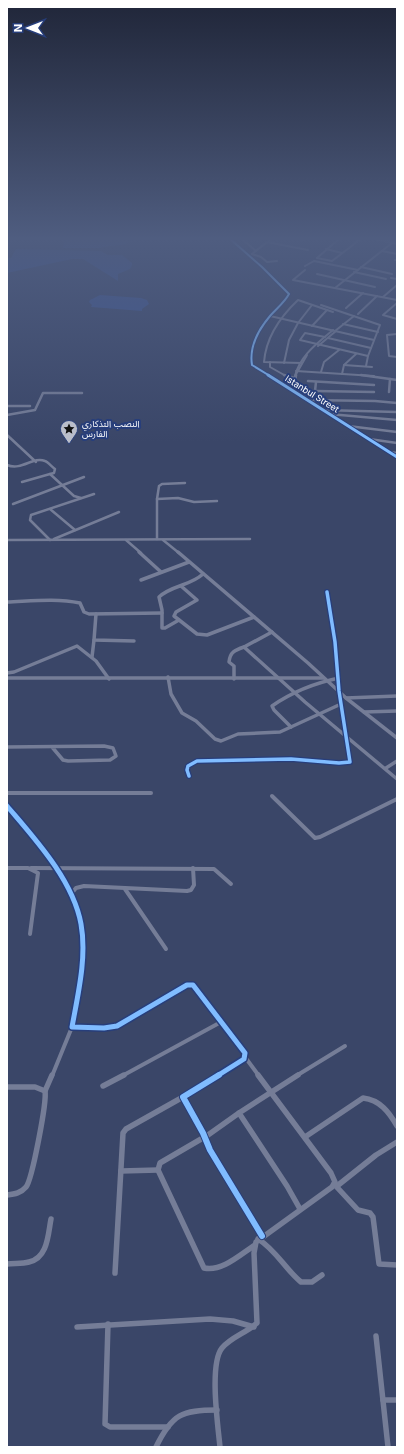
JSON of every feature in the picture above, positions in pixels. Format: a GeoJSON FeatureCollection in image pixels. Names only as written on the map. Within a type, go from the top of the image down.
{"type":"FeatureCollection","features":[{"type":"Feature","properties":{"kind":"street"},"geometry":{"type":"LineString","coordinates":[[279,306],[270,316],[374,340]]}},
{"type":"Feature","properties":{"kind":"street"},"geometry":{"type":"LineString","coordinates":[[292,306],[267,340],[264,361],[300,363]]}},
{"type":"Feature","properties":{"kind":"street"},"geometry":{"type":"LineString","coordinates":[[284,363],[287,344],[298,323],[311,306]]}},
{"type":"Feature","properties":{"kind":"street"},"geometry":{"type":"LineString","coordinates":[[315,306],[333,312]]}},
{"type":"Feature","properties":{"kind":"street"},"geometry":{"type":"LineString","coordinates":[[325,306],[380,325],[368,356],[366,366]]}},
{"type":"Feature","properties":{"kind":"street"},"geometry":{"type":"LineString","coordinates":[[358,314],[367,306]]}},
{"type":"Feature","properties":{"kind":"street"},"geometry":{"type":"LineString","coordinates":[[394,306],[383,315],[397,319]]}},
{"type":"Feature","properties":{"kind":"street"},"geometry":{"type":"LineString","coordinates":[[312,326],[327,310]]}},
{"type":"Feature","properties":{"kind":"street","name":"Istanbul Street"},"geometry":{"type":"LineString","coordinates":[[270,316],[255,341],[251,363],[286,387],[397,457]]}},
{"type":"Feature","properties":{"kind":"street"},"geometry":{"type":"LineString","coordinates":[[294,392],[294,378],[297,377],[300,363],[334,331],[354,316]]}},
{"type":"Feature","properties":{"kind":"street"},"geometry":{"type":"LineString","coordinates":[[343,324],[378,332]]}},
{"type":"Feature","properties":{"kind":"street"},"geometry":{"type":"LineString","coordinates":[[368,356],[300,340],[305,333],[371,348]]}},
{"type":"Feature","properties":{"kind":"street"},"geometry":{"type":"LineString","coordinates":[[397,334],[387,334],[389,356],[397,357]]}},
{"type":"Feature","properties":{"kind":"street"},"geometry":{"type":"LineString","coordinates":[[321,372],[324,362],[339,350]]}},
{"type":"Feature","properties":{"kind":"street"},"geometry":{"type":"LineString","coordinates":[[342,374],[344,365],[356,354]]}},
{"type":"Feature","properties":{"kind":"street"},"geometry":{"type":"LineString","coordinates":[[270,362],[270,366],[285,376],[294,378]]}},
{"type":"Feature","properties":{"kind":"street"},"geometry":{"type":"LineString","coordinates":[[344,365],[372,367]]}},
{"type":"Feature","properties":{"kind":"street"},"geometry":{"type":"LineString","coordinates":[[298,371],[372,376],[397,380]]}},
{"type":"Feature","properties":{"kind":"street"},"geometry":{"type":"LineString","coordinates":[[389,392],[390,379]]}},
{"type":"Feature","properties":{"kind":"street"},"geometry":{"type":"LineString","coordinates":[[308,381],[374,385]]}},
{"type":"Feature","properties":{"kind":"street"},"geometry":{"type":"LineString","coordinates":[[314,400],[316,382]]}},
{"type":"Feature","properties":{"kind":"street"},"geometry":{"type":"LineString","coordinates":[[364,384],[364,392]]}},
{"type":"Feature","properties":{"kind":"street"},"geometry":{"type":"LineString","coordinates":[[286,387],[293,386]]}},
{"type":"Feature","properties":{"kind":"street"},"geometry":{"type":"LineString","coordinates":[[315,391],[374,392]]}},
{"type":"Feature","properties":{"kind":"street"},"geometry":{"type":"LineString","coordinates":[[7,415],[35,410],[43,393],[82,392]]}},
{"type":"Feature","properties":{"kind":"street"},"geometry":{"type":"LineString","coordinates":[[307,400],[375,401],[397,403]]}},
{"type":"Feature","properties":{"kind":"street"},"geometry":{"type":"LineString","coordinates":[[7,406],[30,406]]}},
{"type":"Feature","properties":{"kind":"street"},"geometry":{"type":"LineString","coordinates":[[322,410],[397,412]]}},
{"type":"Feature","properties":{"kind":"street"},"geometry":{"type":"LineString","coordinates":[[328,414],[397,420]]}},
{"type":"Feature","properties":{"kind":"street"},"geometry":{"type":"LineString","coordinates":[[348,426],[397,432]]}},
{"type":"Feature","properties":{"kind":"street"},"geometry":{"type":"LineString","coordinates":[[7,435],[36,462]]}},
{"type":"Feature","properties":{"kind":"street"},"geometry":{"type":"LineString","coordinates":[[7,440],[11,438]]}},
{"type":"Feature","properties":{"kind":"street"},"geometry":{"type":"LineString","coordinates":[[368,439],[397,443]]}},
{"type":"Feature","properties":{"kind":"street"},"geometry":{"type":"LineString","coordinates":[[389,452],[397,453]]}},
{"type":"Feature","properties":{"kind":"street"},"geometry":{"type":"LineString","coordinates":[[7,465],[16,467],[36,462],[46,462],[55,469],[54,472],[50,474],[22,482]]}},
{"type":"Feature","properties":{"kind":"street"},"geometry":{"type":"LineString","coordinates":[[50,474],[74,496],[82,498]]}},
{"type":"Feature","properties":{"kind":"street"},"geometry":{"type":"LineString","coordinates":[[13,504],[84,477]]}},
{"type":"Feature","properties":{"kind":"street"},"geometry":{"type":"LineString","coordinates":[[157,539],[157,499],[160,485],[185,483]]}},
{"type":"Feature","properties":{"kind":"street"},"geometry":{"type":"LineString","coordinates":[[50,540],[30,518],[33,514],[94,494]]}},
{"type":"Feature","properties":{"kind":"street"},"geometry":{"type":"LineString","coordinates":[[70,502],[74,496]]}},
{"type":"Feature","properties":{"kind":"street"},"geometry":{"type":"LineString","coordinates":[[157,499],[178,498],[194,502],[218,501]]}},
{"type":"Feature","properties":{"kind":"street"},"geometry":{"type":"LineString","coordinates":[[50,509],[75,530]]}},
{"type":"Feature","properties":{"kind":"street"},"geometry":{"type":"LineString","coordinates":[[50,540],[119,512]]}},
{"type":"Feature","properties":{"kind":"street"},"geometry":{"type":"LineString","coordinates":[[7,540],[250,539]]}},
{"type":"Feature","properties":{"kind":"street"},"geometry":{"type":"LineString","coordinates":[[126,540],[161,572]]}},
{"type":"Feature","properties":{"kind":"street"},"geometry":{"type":"LineString","coordinates":[[163,540],[272,632],[346,698],[397,738]]}},
{"type":"Feature","properties":{"kind":"street"},"geometry":{"type":"LineString","coordinates":[[141,580],[189,562]]}},
{"type":"Feature","properties":{"kind":"street"},"geometry":{"type":"LineString","coordinates":[[179,620],[163,628],[160,597],[164,593],[195,581],[203,574]]}},
{"type":"Feature","properties":{"kind":"street"},"geometry":{"type":"LineString","coordinates":[[181,586],[197,600],[176,612],[174,616],[197,634],[207,635],[254,617]]}},
{"type":"Feature","properties":{"kind":"street"},"geometry":{"type":"LineString","coordinates":[[189,776],[187,768],[192,762],[210,760],[290,759],[350,761],[339,692],[339,678],[327,592]]}},
{"type":"Feature","properties":{"kind":"street"},"geometry":{"type":"LineString","coordinates":[[7,602],[36,602],[51,600],[66,601],[81,604],[86,613],[162,614]]}},
{"type":"Feature","properties":{"kind":"street"},"geometry":{"type":"LineString","coordinates":[[92,657],[96,614]]}},
{"type":"Feature","properties":{"kind":"street"},"geometry":{"type":"LineString","coordinates":[[234,679],[234,665],[229,662],[229,655],[233,651],[244,647],[272,632]]}},
{"type":"Feature","properties":{"kind":"street"},"geometry":{"type":"LineString","coordinates":[[94,640],[134,641]]}},
{"type":"Feature","properties":{"kind":"street"},"geometry":{"type":"LineString","coordinates":[[7,673],[14,672],[75,646],[81,648],[92,657],[109,679]]}},
{"type":"Feature","properties":{"kind":"street"},"geometry":{"type":"LineString","coordinates":[[244,647],[319,714],[386,768],[397,779]]}},
{"type":"Feature","properties":{"kind":"street"},"geometry":{"type":"LineString","coordinates":[[7,678],[310,680],[339,678]]}},
{"type":"Feature","properties":{"kind":"street"},"geometry":{"type":"LineString","coordinates":[[168,678],[171,694],[182,713],[196,721],[215,739],[222,741],[238,734],[280,732],[341,704]]}},
{"type":"Feature","properties":{"kind":"street"},"geometry":{"type":"LineString","coordinates":[[291,727],[274,710],[272,706],[325,679]]}},
{"type":"Feature","properties":{"kind":"street"},"geometry":{"type":"LineString","coordinates":[[346,698],[397,696]]}},
{"type":"Feature","properties":{"kind":"street"},"geometry":{"type":"LineString","coordinates":[[364,712],[397,711]]}},
{"type":"Feature","properties":{"kind":"street"},"geometry":{"type":"LineString","coordinates":[[392,735],[397,734]]}},
{"type":"Feature","properties":{"kind":"street"},"geometry":{"type":"LineString","coordinates":[[7,747],[52,747],[110,747],[116,752],[116,756],[110,760],[68,761],[63,760],[52,747]]}},
{"type":"Feature","properties":{"kind":"street"},"geometry":{"type":"LineString","coordinates":[[386,768],[397,761]]}},
{"type":"Feature","properties":{"kind":"street"},"geometry":{"type":"LineString","coordinates":[[7,793],[151,793]]}},
{"type":"Feature","properties":{"kind":"street"},"geometry":{"type":"LineString","coordinates":[[272,796],[315,838],[320,837],[397,799]]}},
{"type":"Feature","properties":{"kind":"street"},"geometry":{"type":"LineString","coordinates":[[7,806],[28,830],[55,868],[71,894],[80,915],[82,931],[80,984],[72,1027],[45,1091],[46,1098],[44,1115],[27,1186],[17,1194],[7,1195]]}},
{"type":"Feature","properties":{"kind":"street"},"geometry":{"type":"LineString","coordinates":[[7,868],[214,869],[231,884]]}},
{"type":"Feature","properties":{"kind":"street"},"geometry":{"type":"LineString","coordinates":[[30,934],[38,875],[36,871],[31,868]]}},
{"type":"Feature","properties":{"kind":"street"},"geometry":{"type":"LineString","coordinates":[[71,894],[79,886],[192,890],[194,885],[193,868]]}},
{"type":"Feature","properties":{"kind":"street"},"geometry":{"type":"LineString","coordinates":[[125,888],[166,949]]}},
{"type":"Feature","properties":{"kind":"street"},"geometry":{"type":"LineString","coordinates":[[72,1027],[104,1028],[117,1026],[190,985],[195,986],[245,1053],[245,1057],[331,1173],[336,1185],[358,1210],[370,1212],[373,1217],[379,1264],[397,1265]]}},
{"type":"Feature","properties":{"kind":"street"},"geometry":{"type":"LineString","coordinates":[[103,1086],[221,1022]]}},
{"type":"Feature","properties":{"kind":"street"},"geometry":{"type":"LineString","coordinates":[[345,1046],[271,1091],[205,1137],[160,1163],[158,1170],[204,1268],[208,1270],[216,1268],[255,1245],[260,1237],[336,1185],[376,1155],[397,1142]]}},
{"type":"Feature","properties":{"kind":"street"},"geometry":{"type":"LineString","coordinates":[[115,1273],[122,1136],[125,1130],[183,1097],[245,1057]]}},
{"type":"Feature","properties":{"kind":"street"},"geometry":{"type":"LineString","coordinates":[[7,1087],[35,1088],[45,1091]]}},
{"type":"Feature","properties":{"kind":"street"},"geometry":{"type":"LineString","coordinates":[[183,1097],[205,1137],[210,1150],[260,1237],[271,1248],[286,1268],[301,1282],[312,1282],[322,1275]]}},
{"type":"Feature","properties":{"kind":"street"},"geometry":{"type":"LineString","coordinates":[[305,1137],[363,1098],[368,1098],[380,1104],[397,1126]]}},
{"type":"Feature","properties":{"kind":"street"},"geometry":{"type":"LineString","coordinates":[[239,1113],[287,1186],[300,1209]]}},
{"type":"Feature","properties":{"kind":"street"},"geometry":{"type":"LineString","coordinates":[[121,1171],[158,1170]]}},
{"type":"Feature","properties":{"kind":"street"},"geometry":{"type":"LineString","coordinates":[[7,1264],[32,1261],[39,1257],[45,1248],[51,1219]]}},
{"type":"Feature","properties":{"kind":"street"},"geometry":{"type":"LineString","coordinates":[[220,1447],[216,1373],[217,1356],[226,1344],[258,1323],[255,1245]]}},
{"type":"Feature","properties":{"kind":"street"},"geometry":{"type":"LineString","coordinates":[[76,1327],[108,1324],[202,1320],[236,1322],[254,1327]]}},
{"type":"Feature","properties":{"kind":"street"},"geometry":{"type":"LineString","coordinates":[[108,1324],[105,1424],[110,1427],[168,1427]]}},
{"type":"Feature","properties":{"kind":"street"},"geometry":{"type":"LineString","coordinates":[[376,1336],[388,1447]]}},
{"type":"Feature","properties":{"kind":"street"},"geometry":{"type":"LineString","coordinates":[[383,1400],[397,1400]]}},
{"type":"Feature","properties":{"kind":"street"},"geometry":{"type":"LineString","coordinates":[[156,1447],[168,1427],[181,1414],[189,1411],[218,1410]]}},
{"type":"Feature","properties":{"kind":"shaded area"},"geometry":{"type":"Polygon","coordinates":[[[146,306],[142,309],[142,311],[91,307],[146,306]]]}},
{"type":"Feature","properties":{"kind":"cycle path"},"geometry":{"type":"LineString","coordinates":[[280,306],[267,320],[256,338],[251,352],[252,365],[397,457]]}},
{"type":"Feature","properties":{"kind":"cycle path"},"geometry":{"type":"LineString","coordinates":[[189,776],[187,770],[188,766],[197,761],[291,759],[339,763],[350,762],[339,691],[335,642],[327,592]]}},
{"type":"Feature","properties":{"kind":"cycle path"},"geometry":{"type":"LineString","coordinates":[[7,806],[40,846],[62,878],[77,909],[81,924],[83,949],[79,989],[72,1027],[104,1028],[117,1026],[187,985],[193,985],[245,1053],[244,1059],[183,1097],[203,1133],[210,1150],[262,1236]]}},
{"type":"Feature","properties":{"kind":"place","name":"النصب التذكاري الفارس"},"geometry":{"type":"Point","coordinates":[69,444]}}]}
